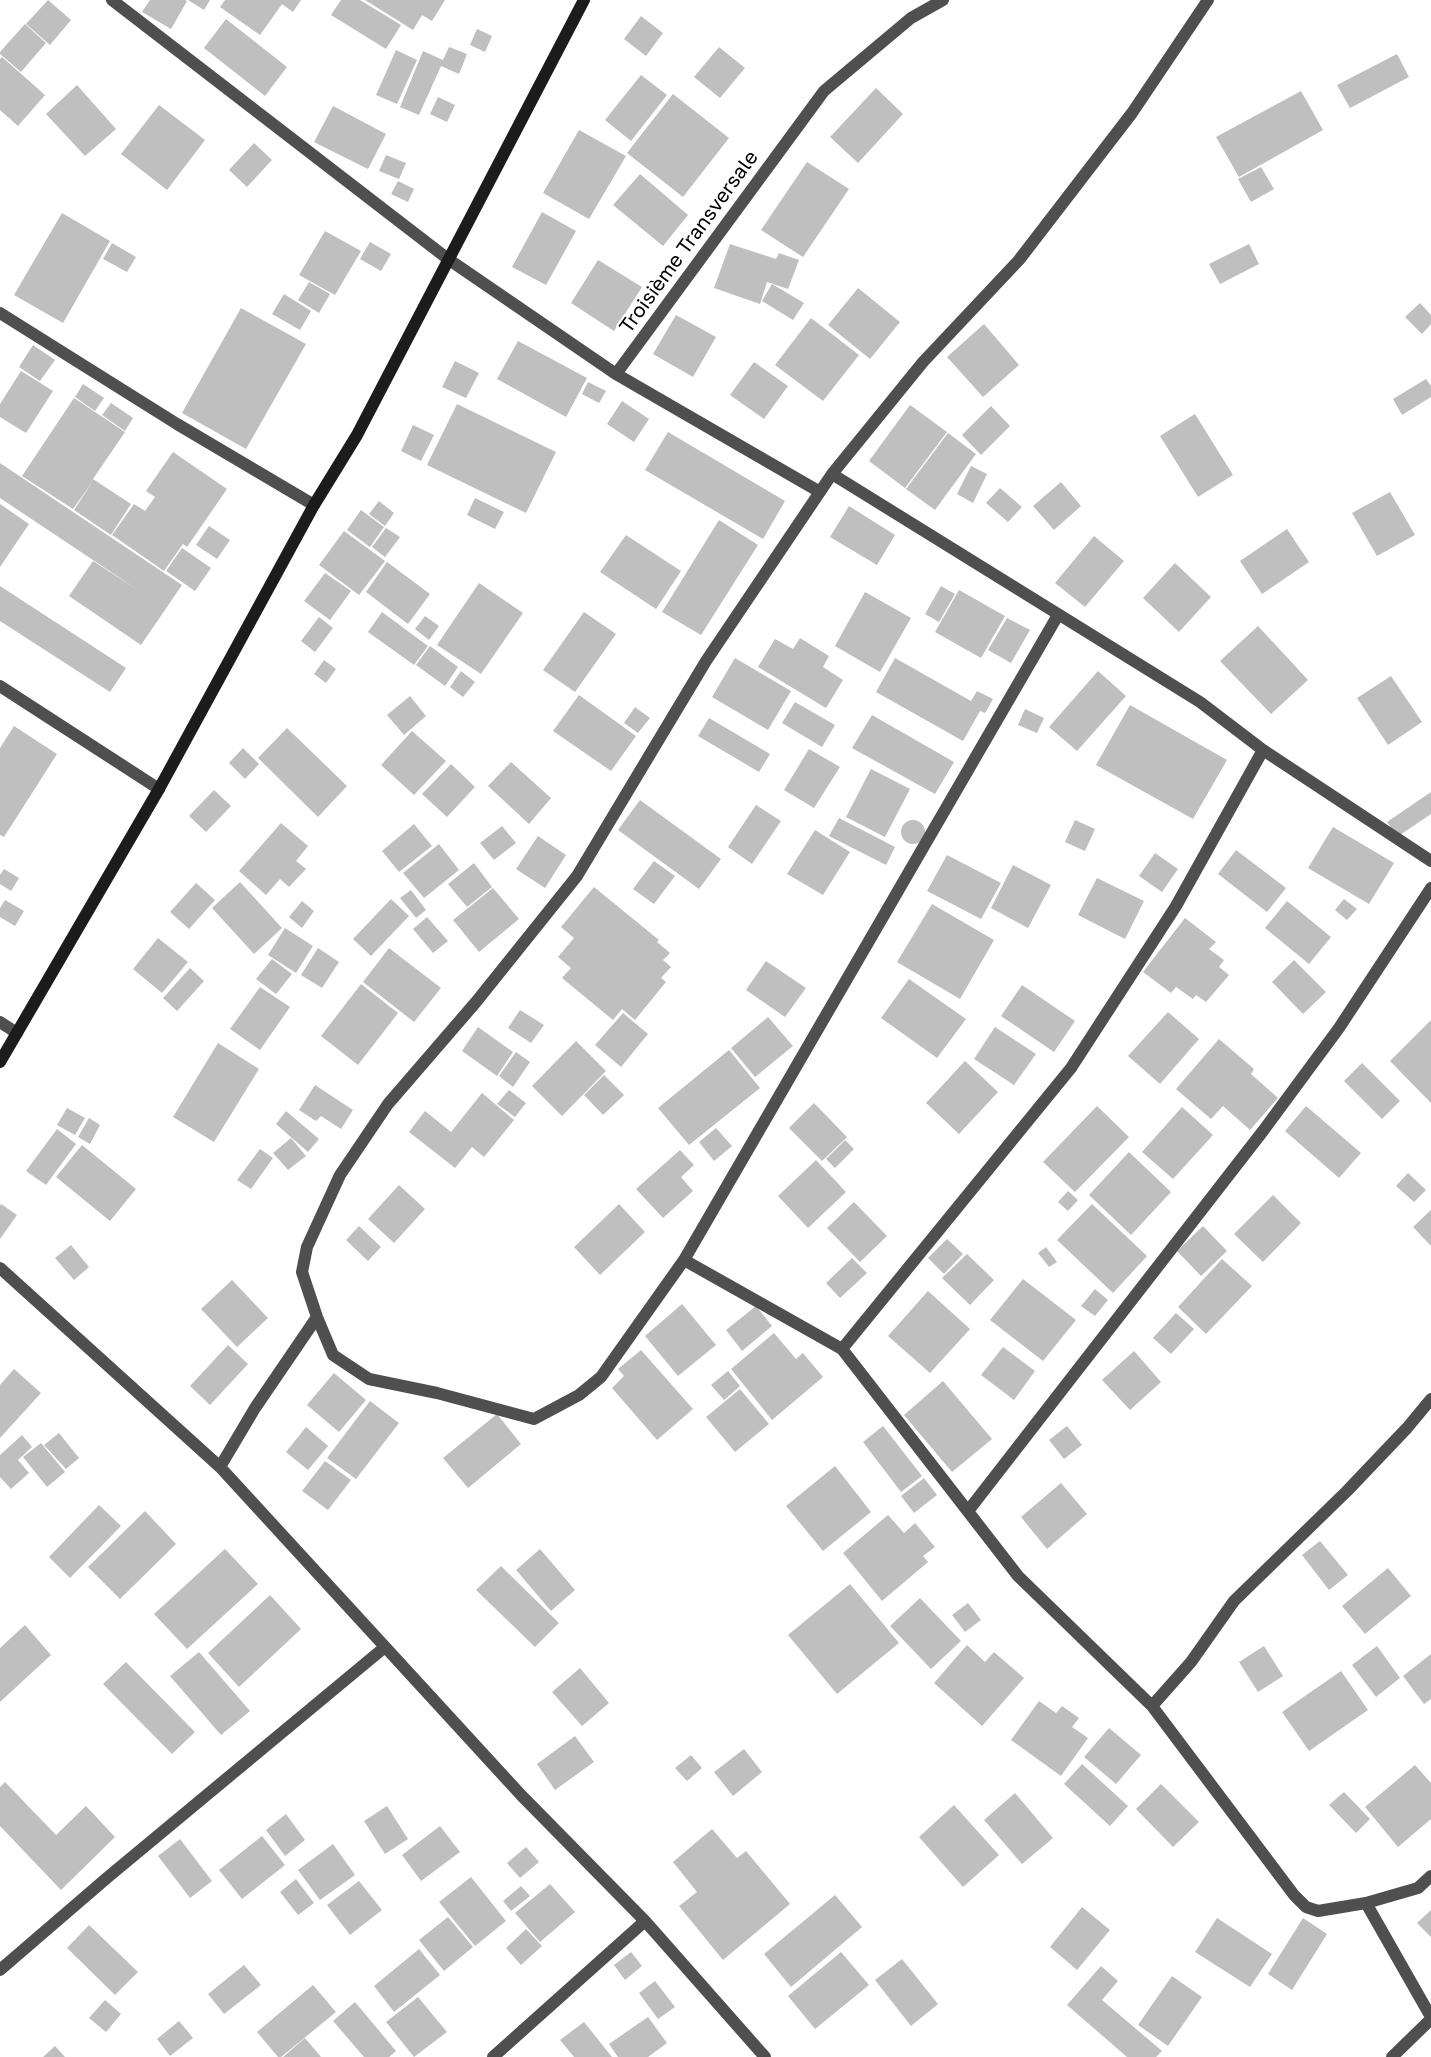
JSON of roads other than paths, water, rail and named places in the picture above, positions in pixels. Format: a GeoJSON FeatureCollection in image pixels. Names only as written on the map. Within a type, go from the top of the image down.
{"type":"FeatureCollection","features":[{"type":"Feature","properties":{"kind":"street"},"geometry":{"type":"LineString","coordinates":[[112,0],[448,259],[616,374],[820,492]]}},
{"type":"Feature","properties":{"kind":"street"},"geometry":{"type":"LineString","coordinates":[[0,1062],[159,789],[314,505],[357,435],[584,0]]}},
{"type":"Feature","properties":{"kind":"street","name":"Troisième Transversale"},"geometry":{"type":"LineString","coordinates":[[616,374],[824,91],[911,18],[943,0]]}},
{"type":"Feature","properties":{"kind":"street"},"geometry":{"type":"LineString","coordinates":[[1058,615],[684,1260],[601,1377],[579,1395],[534,1419],[437,1393],[369,1379],[333,1355],[302,1272],[307,1247],[340,1175],[388,1104],[476,1002],[577,876],[706,662],[832,474],[923,362],[1019,260],[1132,113],[1208,0]]}},
{"type":"Feature","properties":{"kind":"street"},"geometry":{"type":"LineString","coordinates":[[0,313],[177,424],[314,505]]}},
{"type":"Feature","properties":{"kind":"street"},"geometry":{"type":"LineString","coordinates":[[832,474],[1200,702],[1263,750],[1431,861]]}},
{"type":"Feature","properties":{"kind":"street"},"geometry":{"type":"LineString","coordinates":[[0,686],[159,789]]}},
{"type":"Feature","properties":{"kind":"street"},"geometry":{"type":"LineString","coordinates":[[842,1349],[1071,1068],[1176,906],[1263,750]]}},
{"type":"Feature","properties":{"kind":"street"},"geometry":{"type":"LineString","coordinates":[[968,1511],[1263,1131],[1339,1028],[1431,888]]}},
{"type":"Feature","properties":{"kind":"street"},"geometry":{"type":"LineString","coordinates":[[0,1022],[17,1033]]}},
{"type":"Feature","properties":{"kind":"street"},"geometry":{"type":"LineString","coordinates":[[684,1260],[842,1349],[1018,1576],[1152,1706],[1306,1907],[1318,1911],[1366,1903],[1418,1888],[1431,1876]]}},
{"type":"Feature","properties":{"kind":"street"},"geometry":{"type":"LineString","coordinates":[[0,1268],[220,1467],[521,1795],[645,1922],[765,2057]]}},
{"type":"Feature","properties":{"kind":"street"},"geometry":{"type":"LineString","coordinates":[[220,1467],[255,1408],[317,1317]]}},
{"type":"Feature","properties":{"kind":"street"},"geometry":{"type":"LineString","coordinates":[[1152,1706],[1191,1662],[1234,1601],[1347,1491],[1407,1428],[1431,1399]]}},
{"type":"Feature","properties":{"kind":"street"},"geometry":{"type":"LineString","coordinates":[[0,1971],[108,1877],[384,1647]]}},
{"type":"Feature","properties":{"kind":"street"},"geometry":{"type":"LineString","coordinates":[[1366,1903],[1431,2018],[1392,2057]]}},
{"type":"Feature","properties":{"kind":"street"},"geometry":{"type":"LineString","coordinates":[[493,2057],[645,1922]]}}]}
